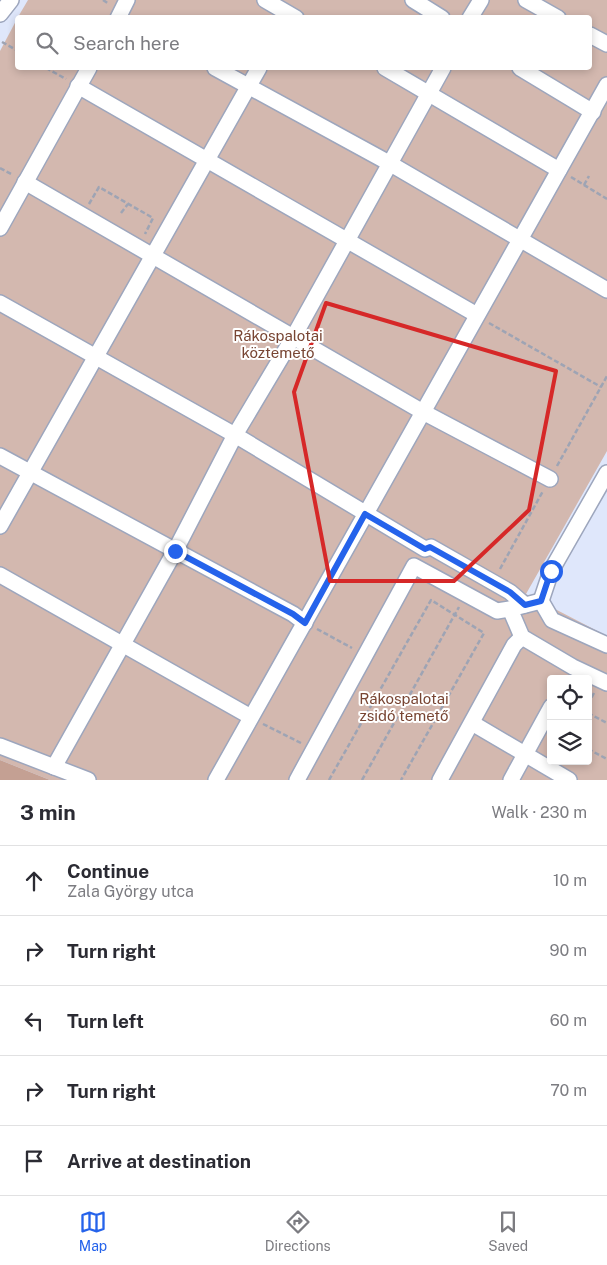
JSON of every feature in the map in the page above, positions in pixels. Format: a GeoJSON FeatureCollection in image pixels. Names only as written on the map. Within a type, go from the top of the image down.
{"type":"FeatureCollection","features":[{"type":"Feature","properties":{"kind":"street"},"geometry":{"type":"LineString","coordinates":[[0,14],[11,0]]}},
{"type":"Feature","properties":{"kind":"street"},"geometry":{"type":"LineString","coordinates":[[265,0],[292,12]]}},
{"type":"Feature","properties":{"kind":"street"},"geometry":{"type":"LineString","coordinates":[[413,0],[437,15]]}},
{"type":"Feature","properties":{"kind":"street"},"geometry":{"type":"LineString","coordinates":[[472,15],[481,0]]}},
{"type":"Feature","properties":{"kind":"street"},"geometry":{"type":"LineString","coordinates":[[526,0],[553,15]]}},
{"type":"Feature","properties":{"kind":"street"},"geometry":{"type":"LineString","coordinates":[[592,36],[607,44]]}},
{"type":"Feature","properties":{"kind":"street"},"geometry":{"type":"LineString","coordinates":[[0,228],[88,70]]}},
{"type":"Feature","properties":{"kind":"street"},"geometry":{"type":"LineString","coordinates":[[218,70],[248,88],[389,163],[607,290]]}},
{"type":"Feature","properties":{"kind":"street"},"geometry":{"type":"LineString","coordinates":[[0,526],[258,70]]}},
{"type":"Feature","properties":{"kind":"street"},"geometry":{"type":"LineString","coordinates":[[389,70],[559,170]]}},
{"type":"Feature","properties":{"kind":"street"},"geometry":{"type":"LineString","coordinates":[[54,767],[175,551],[235,435],[294,336],[346,239],[443,70]]}},
{"type":"Feature","properties":{"kind":"street"},"geometry":{"type":"LineString","coordinates":[[523,70],[593,112]]}},
{"type":"Feature","properties":{"kind":"street"},"geometry":{"type":"LineString","coordinates":[[216,780],[607,85]]}},
{"type":"Feature","properties":{"kind":"street"},"geometry":{"type":"LineString","coordinates":[[78,86],[477,315]]}},
{"type":"Feature","properties":{"kind":"street"},"geometry":{"type":"LineString","coordinates":[[25,182],[82,216],[153,254],[423,412],[550,479]]}},
{"type":"Feature","properties":{"kind":"street"},"geometry":{"type":"LineString","coordinates":[[0,303],[235,435],[425,549]]}},
{"type":"Feature","properties":{"kind":"street"},"geometry":{"type":"LineString","coordinates":[[0,456],[293,614],[305,623]]}},
{"type":"Feature","properties":{"kind":"street"},"geometry":{"type":"LineString","coordinates":[[607,473],[551,571],[541,601],[552,620],[607,645]]}},
{"type":"Feature","properties":{"kind":"street"},"geometry":{"type":"LineString","coordinates":[[297,780],[425,549],[430,547],[510,592],[525,605]]}},
{"type":"Feature","properties":{"kind":"street"},"geometry":{"type":"LineString","coordinates":[[414,566],[466,596],[497,611],[541,601]]}},
{"type":"Feature","properties":{"kind":"street"},"geometry":{"type":"LineString","coordinates":[[0,575],[251,717]]}},
{"type":"Feature","properties":{"kind":"street"},"geometry":{"type":"LineString","coordinates":[[510,609],[522,637],[570,673],[607,683]]}},
{"type":"Feature","properties":{"kind":"street"},"geometry":{"type":"LineString","coordinates":[[440,780],[514,645],[522,637]]}},
{"type":"Feature","properties":{"kind":"street"},"geometry":{"type":"LineString","coordinates":[[511,780],[547,714]]}},
{"type":"Feature","properties":{"kind":"street"},"geometry":{"type":"LineString","coordinates":[[472,723],[525,754],[538,764],[569,780]]}},
{"type":"Feature","properties":{"kind":"street"},"geometry":{"type":"LineString","coordinates":[[0,746],[88,780]]}},
{"type":"Feature","properties":{"kind":"path"},"geometry":{"type":"LineString","coordinates":[[2,42],[15,49]]}},
{"type":"Feature","properties":{"kind":"path"},"geometry":{"type":"LineString","coordinates":[[50,70],[78,86]]}},
{"type":"Feature","properties":{"kind":"path"},"geometry":{"type":"LineString","coordinates":[[559,170],[607,199]]}},
{"type":"Feature","properties":{"kind":"path"},"geometry":{"type":"LineString","coordinates":[[584,185],[590,176]]}},
{"type":"Feature","properties":{"kind":"path"},"geometry":{"type":"LineString","coordinates":[[82,216],[99,187],[153,218],[138,246]]}},
{"type":"Feature","properties":{"kind":"path"},"geometry":{"type":"LineString","coordinates":[[121,213],[128,204]]}},
{"type":"Feature","properties":{"kind":"path"},"geometry":{"type":"LineString","coordinates":[[477,315],[601,387]]}},
{"type":"Feature","properties":{"kind":"path"},"geometry":{"type":"LineString","coordinates":[[362,780],[466,596]]}},
{"type":"Feature","properties":{"kind":"path"},"geometry":{"type":"LineString","coordinates":[[329,780],[431,600],[484,633],[401,780]]}},
{"type":"Feature","properties":{"kind":"path"},"geometry":{"type":"LineString","coordinates":[[305,623],[356,651]]}},
{"type":"Feature","properties":{"kind":"path"},"geometry":{"type":"LineString","coordinates":[[592,715],[607,723]]}},
{"type":"Feature","properties":{"kind":"path"},"geometry":{"type":"LineString","coordinates":[[251,717],[305,745]]}},
{"type":"Feature","properties":{"kind":"path"},"geometry":{"type":"LineString","coordinates":[[592,751],[607,759]]}},
{"type":"Feature","properties":{"kind":"highlighted area"},"geometry":{"type":"Polygon","coordinates":[[[326,303],[556,371],[529,510],[454,581],[330,581],[294,392],[326,303]]]}},
{"type":"Feature","properties":{"kind":"green space","name":"Rákospalotai köztemető"},"geometry":{"type":"Polygon","coordinates":[[[28,0],[607,0],[607,451],[526,594],[607,636],[607,780],[50,780],[0,760],[0,51],[15,23],[15,70],[592,70],[592,15],[19,15],[28,0]]]}},
{"type":"Feature","properties":{"kind":"shaded area"},"geometry":{"type":"Polygon","coordinates":[[[0,760],[50,780],[0,780],[0,760]]]}},
{"type":"Feature","properties":{"kind":"route"},"geometry":{"type":"LineString","coordinates":[[175,551],[293,614],[305,623],[365,514],[425,549],[430,547],[510,592],[525,605],[541,601],[551,571]]}},
{"type":"Feature","properties":{"kind":"park label","name":"Rákospalotai zsidó temető"},"geometry":{"type":"Point","coordinates":[404,708]}}]}
